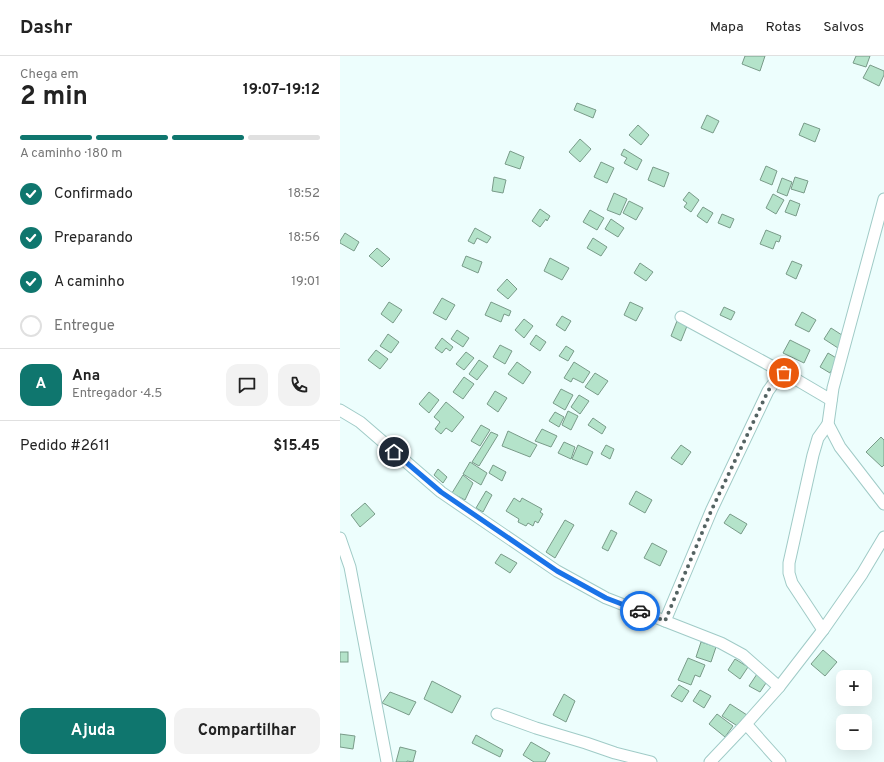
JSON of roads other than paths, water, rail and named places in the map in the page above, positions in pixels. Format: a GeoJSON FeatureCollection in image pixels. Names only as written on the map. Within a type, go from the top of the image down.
{"type":"FeatureCollection","features":[{"type":"Feature","properties":{"kind":"street"},"geometry":{"type":"LineString","coordinates":[[823,630],[792,583],[789,573],[789,563],[812,455],[818,438],[828,424],[833,388],[884,199]]}},
{"type":"Feature","properties":{"kind":"street"},"geometry":{"type":"LineString","coordinates":[[681,317],[831,400]]}},
{"type":"Feature","properties":{"kind":"street"},"geometry":{"type":"LineString","coordinates":[[665,621],[712,509],[768,391],[776,380],[784,373]]}},
{"type":"Feature","properties":{"kind":"street"},"geometry":{"type":"LineString","coordinates":[[340,410],[360,422],[441,492],[557,571],[606,598],[721,643],[743,655],[779,687]]}},
{"type":"Feature","properties":{"kind":"street"},"geometry":{"type":"LineString","coordinates":[[828,424],[840,447],[884,504]]}},
{"type":"Feature","properties":{"kind":"street"},"geometry":{"type":"LineString","coordinates":[[710,762],[779,687],[823,630],[862,574],[884,537]]}},
{"type":"Feature","properties":{"kind":"street"},"geometry":{"type":"LineString","coordinates":[[340,538],[350,567],[387,762]]}},
{"type":"Feature","properties":{"kind":"street"},"geometry":{"type":"LineString","coordinates":[[497,714],[615,753],[651,762]]}},
{"type":"Feature","properties":{"kind":"street"},"geometry":{"type":"LineString","coordinates":[[746,724],[780,762]]}}]}
